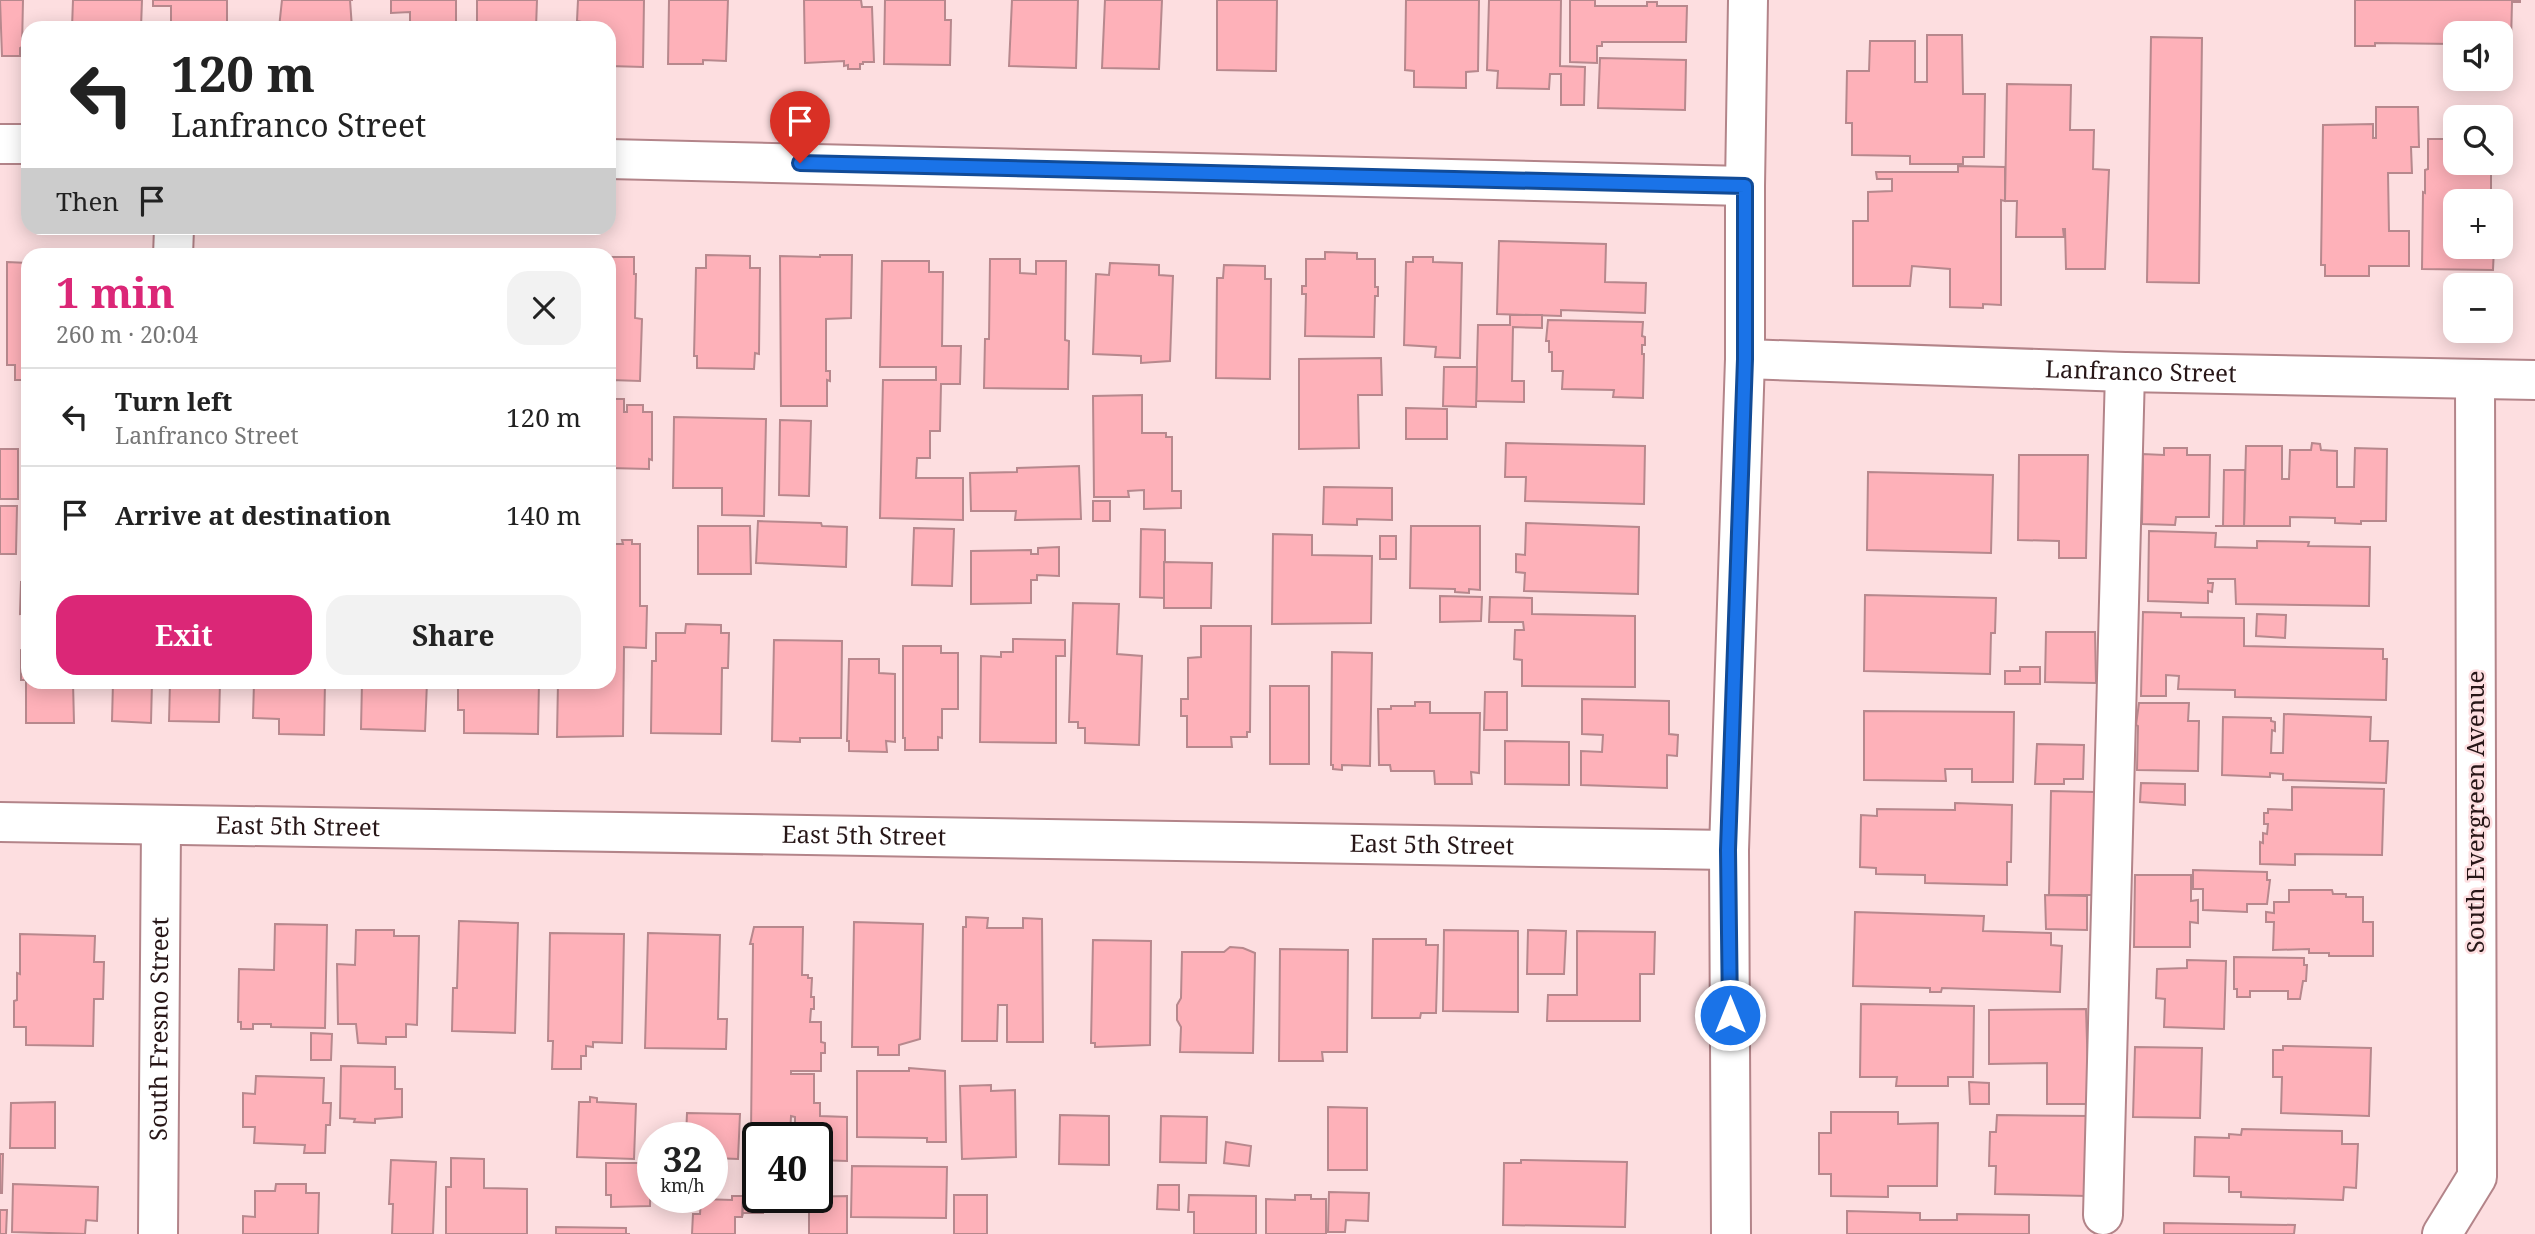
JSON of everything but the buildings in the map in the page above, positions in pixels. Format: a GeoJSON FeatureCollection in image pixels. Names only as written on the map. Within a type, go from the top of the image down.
{"type":"FeatureCollection","features":[{"type":"Feature","properties":{"kind":"street"},"geometry":{"type":"LineString","coordinates":[[1731,1234],[1728,850],[1745,359],[1748,0]]}},
{"type":"Feature","properties":{"kind":"street"},"geometry":{"type":"LineString","coordinates":[[0,144],[21,144]]}},
{"type":"Feature","properties":{"kind":"street"},"geometry":{"type":"LineString","coordinates":[[616,159],[1745,186]]}},
{"type":"Feature","properties":{"kind":"street","name":"Lanfranco Street"},"geometry":{"type":"LineString","coordinates":[[1745,359],[2125,372],[2535,380]]}},
{"type":"Feature","properties":{"kind":"street"},"geometry":{"type":"LineString","coordinates":[[2103,1215],[2125,372]]}},
{"type":"Feature","properties":{"kind":"street","name":"South Evergreen Avenue"},"geometry":{"type":"LineString","coordinates":[[2441,1234],[2477,1177],[2475,380]]}},
{"type":"Feature","properties":{"kind":"street","name":"East 5th Street"},"geometry":{"type":"LineString","coordinates":[[0,822],[1728,850]]}},
{"type":"Feature","properties":{"kind":"street","name":"South Fresno Street"},"geometry":{"type":"LineString","coordinates":[[158,1234],[160,826]]}},
{"type":"Feature","properties":{"kind":"route"},"geometry":{"type":"LineString","coordinates":[[800,163],[1745,186],[1745,359],[1728,850],[1730,1015]]}}]}
